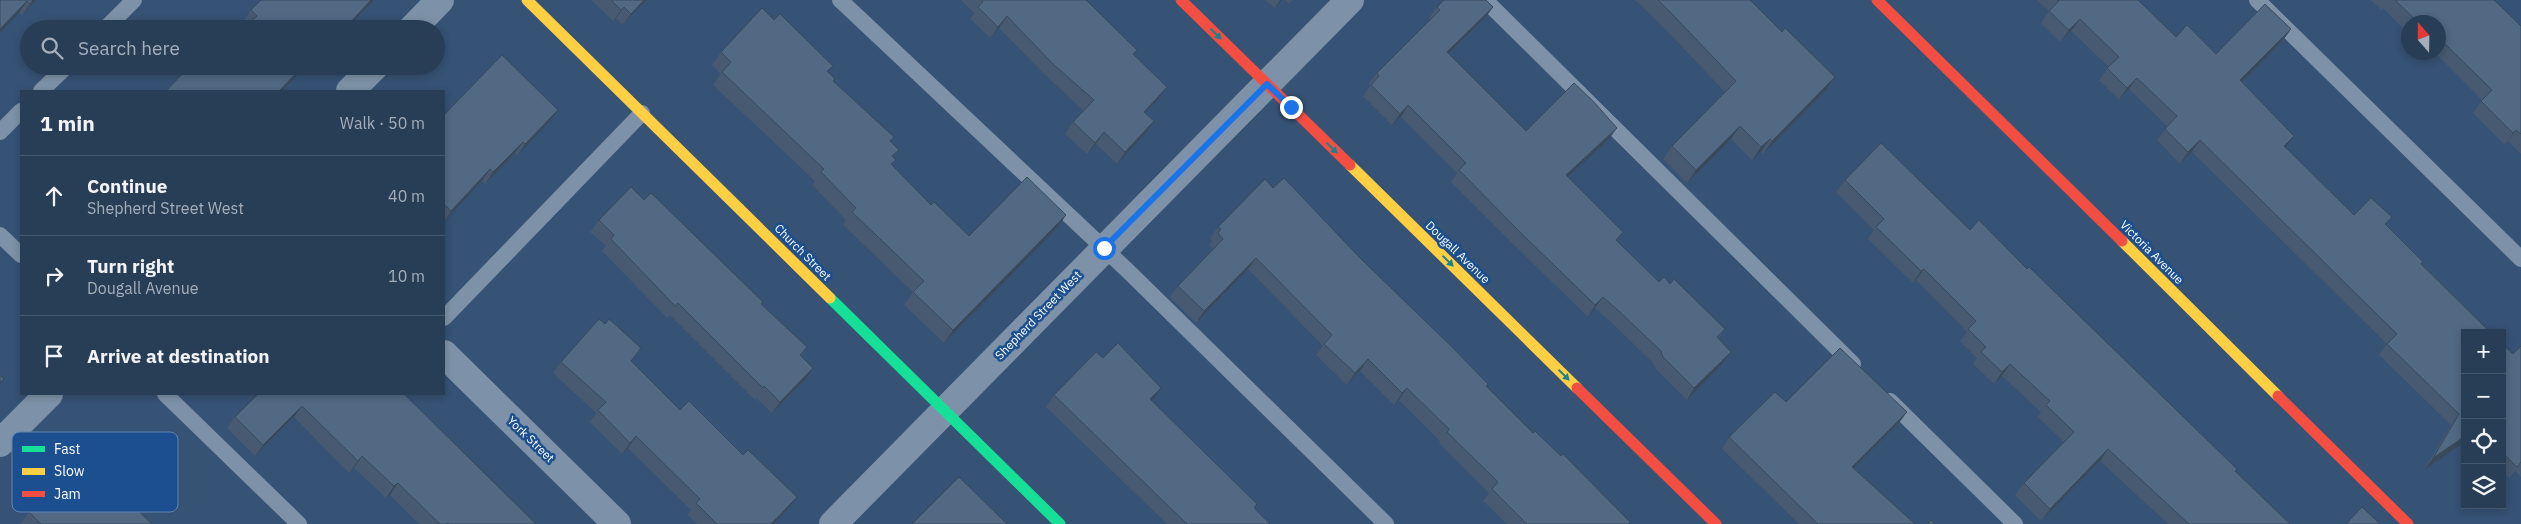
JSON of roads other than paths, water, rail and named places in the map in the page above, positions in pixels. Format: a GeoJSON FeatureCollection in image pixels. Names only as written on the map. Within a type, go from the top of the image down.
{"type":"FeatureCollection","features":[{"type":"Feature","properties":{"kind":"street"},"geometry":{"type":"LineString","coordinates":[[421,20],[440,0]]}},
{"type":"Feature","properties":{"kind":"street","name":"Church Street"},"geometry":{"type":"LineString","coordinates":[[527,0],[1060,524]]}},
{"type":"Feature","properties":{"kind":"street","name":"Dougall Avenue"},"geometry":{"type":"LineString","coordinates":[[1181,0],[1716,524]]}},
{"type":"Feature","properties":{"kind":"street","name":"Shepherd Street West"},"geometry":{"type":"LineString","coordinates":[[833,524],[1350,0]]}},
{"type":"Feature","properties":{"kind":"street","name":"Victoria Avenue"},"geometry":{"type":"LineString","coordinates":[[1877,0],[2408,524]]}},
{"type":"Feature","properties":{"kind":"street"},"geometry":{"type":"LineString","coordinates":[[351,90],[366,75]]}},
{"type":"Feature","properties":{"kind":"street","name":"York Street"},"geometry":{"type":"LineString","coordinates":[[445,355],[618,524]]}},
{"type":"Feature","properties":{"kind":"street"},"geometry":{"type":"LineString","coordinates":[[0,443],[48,395]]}},
{"type":"Feature","properties":{"kind":"lane"},"geometry":{"type":"LineString","coordinates":[[114,20],[134,0]]}},
{"type":"Feature","properties":{"kind":"lane"},"geometry":{"type":"LineString","coordinates":[[840,0],[1104,248],[1386,524]]}},
{"type":"Feature","properties":{"kind":"lane"},"geometry":{"type":"LineString","coordinates":[[1485,0],[1866,377]]}},
{"type":"Feature","properties":{"kind":"lane"},"geometry":{"type":"LineString","coordinates":[[2257,0],[2521,259]]}},
{"type":"Feature","properties":{"kind":"lane"},"geometry":{"type":"LineString","coordinates":[[42,90],[58,75]]}},
{"type":"Feature","properties":{"kind":"lane"},"geometry":{"type":"LineString","coordinates":[[0,132],[20,112]]}},
{"type":"Feature","properties":{"kind":"lane"},"geometry":{"type":"LineString","coordinates":[[445,317],[642,113]]}},
{"type":"Feature","properties":{"kind":"lane"},"geometry":{"type":"LineString","coordinates":[[0,235],[20,254]]}},
{"type":"Feature","properties":{"kind":"lane"},"geometry":{"type":"LineString","coordinates":[[1881,391],[2015,524]]}},
{"type":"Feature","properties":{"kind":"lane"},"geometry":{"type":"LineString","coordinates":[[166,395],[298,524]]}}]}
